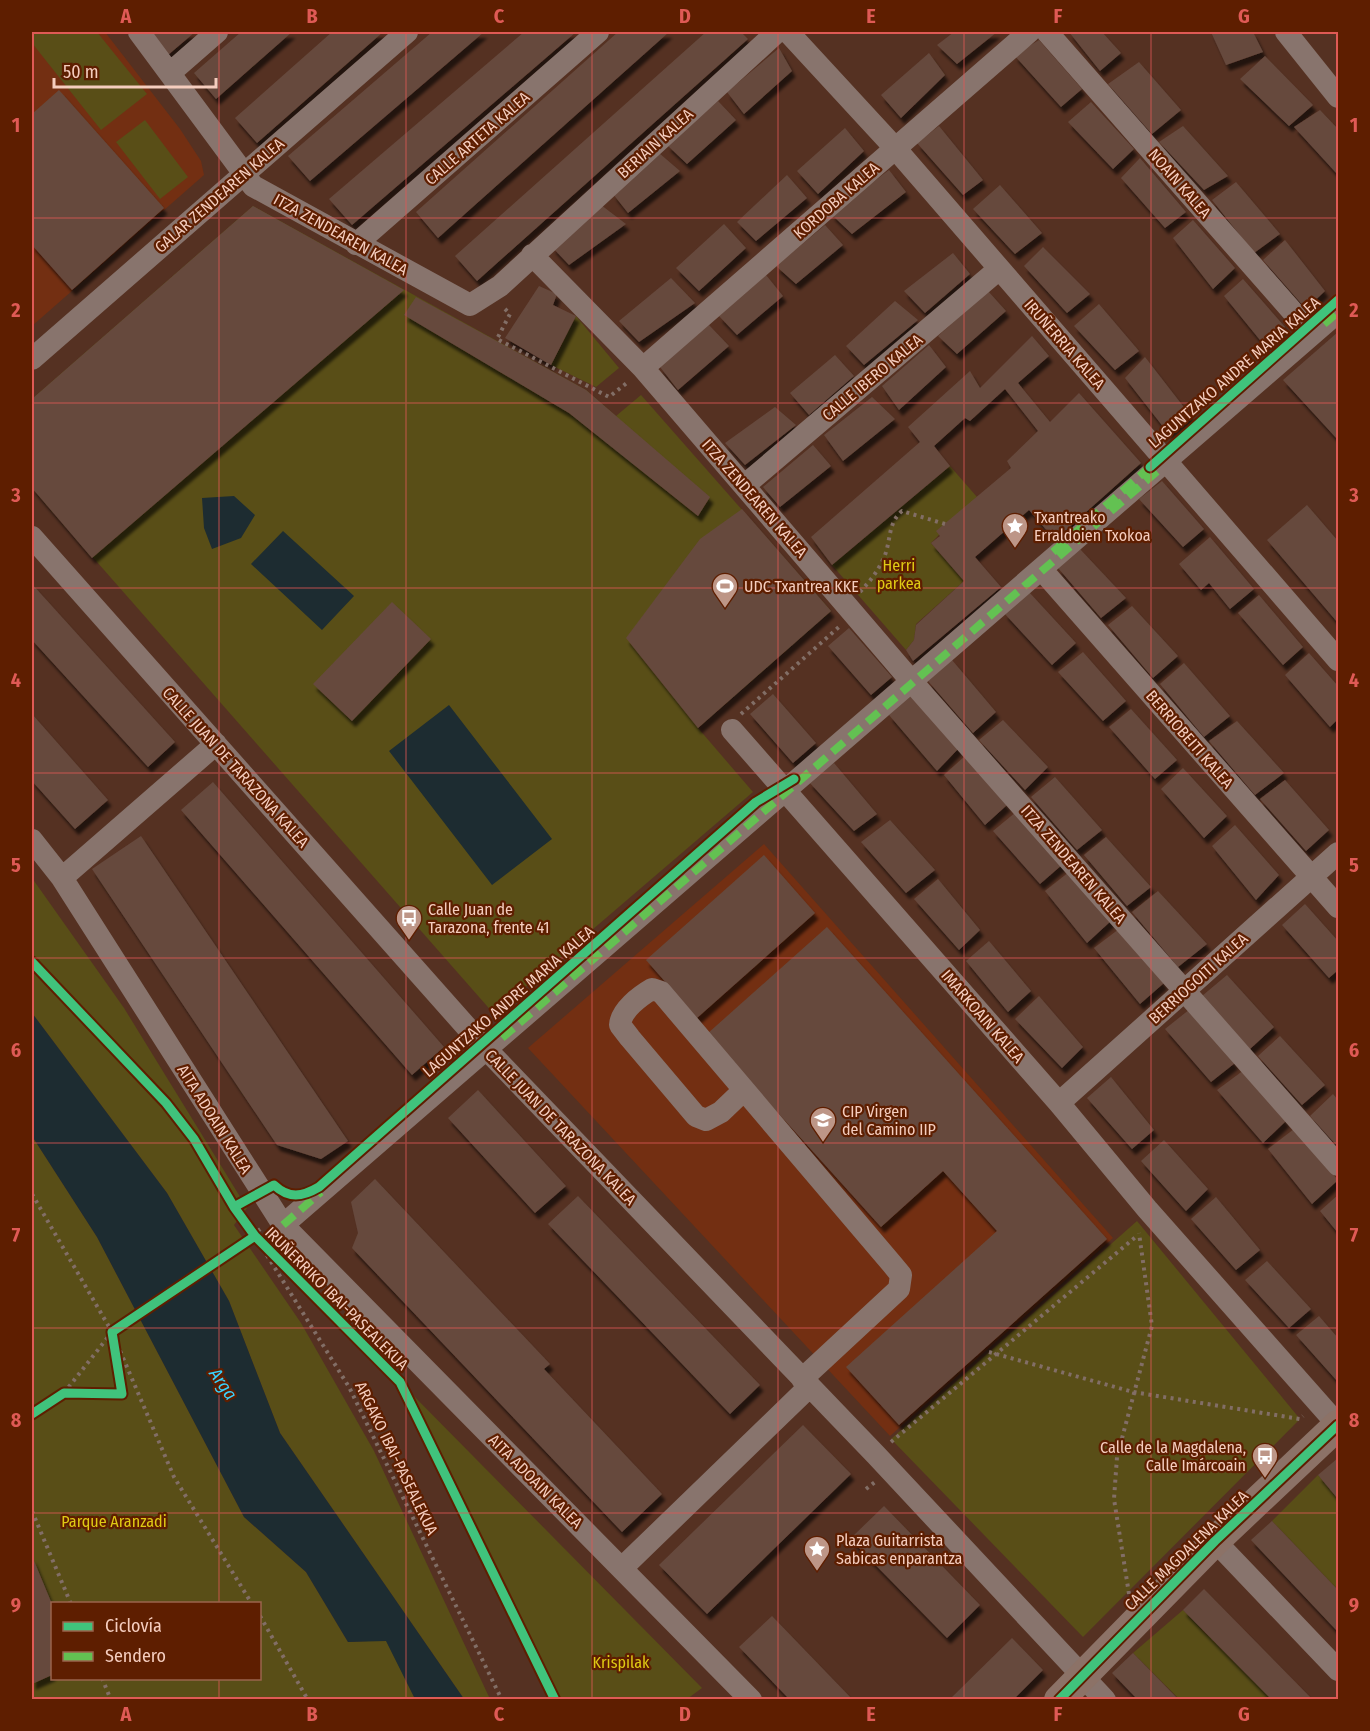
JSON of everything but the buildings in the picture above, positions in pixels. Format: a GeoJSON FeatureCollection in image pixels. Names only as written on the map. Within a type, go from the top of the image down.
{"type":"FeatureCollection","features":[{"type":"Feature","properties":{"kind":"main road","name":"CALLE MAGDALENA KALEA"},"geometry":{"type":"LineString","coordinates":[[1059,1700],[1215,1540],[1338,1425]]}},
{"type":"Feature","properties":{"kind":"street","name":"ITZA ZENDEAREN KALEA"},"geometry":{"type":"LineString","coordinates":[[139,32],[253,186],[470,305],[500,286],[532,255],[638,373],[745,485],[911,680],[1338,1165]]}},
{"type":"Feature","properties":{"kind":"street"},"geometry":{"type":"LineString","coordinates":[[170,73],[217,32]]}},
{"type":"Feature","properties":{"kind":"street","name":"GALAR ZENDEAREN KALEA"},"geometry":{"type":"LineString","coordinates":[[32,358],[407,32]]}},
{"type":"Feature","properties":{"kind":"street","name":"CALLE ARTETA KALEA"},"geometry":{"type":"LineString","coordinates":[[356,244],[598,32]]}},
{"type":"Feature","properties":{"kind":"street","name":"BERIAIN KALEA"},"geometry":{"type":"LineString","coordinates":[[532,255],[777,32]]}},
{"type":"Feature","properties":{"kind":"street","name":"IRUÑERRIA KALEA"},"geometry":{"type":"LineString","coordinates":[[788,32],[895,148],[999,269],[1159,464],[1338,660]]}},
{"type":"Feature","properties":{"kind":"street","name":"KORDOBA KALEA"},"geometry":{"type":"LineString","coordinates":[[638,373],[1029,32]]}},
{"type":"Feature","properties":{"kind":"street","name":"NOAIN KALEA"},"geometry":{"type":"LineString","coordinates":[[1047,32],[1307,328],[1306,338]]}},
{"type":"Feature","properties":{"kind":"street"},"geometry":{"type":"LineString","coordinates":[[1286,32],[1338,97]]}},
{"type":"Feature","properties":{"kind":"street","name":"CALLE IBERO KALEA"},"geometry":{"type":"LineString","coordinates":[[745,485],[999,269]]}},
{"type":"Feature","properties":{"kind":"street","name":"LAGUNTZAKO ANDRE MARIA KALEA"},"geometry":{"type":"LineString","coordinates":[[283,1225],[488,1050],[1159,464],[1338,312]]}},
{"type":"Feature","properties":{"kind":"street","name":"LAGUNTZAKO ANDRE MARIA KALEA"},"geometry":{"type":"LineString","coordinates":[[911,680],[1042,570],[1159,464]]}},
{"type":"Feature","properties":{"kind":"street","name":"CALLE JUAN DE TARAZONA KALEA"},"geometry":{"type":"LineString","coordinates":[[32,537],[488,1050],[876,1455],[1105,1700]]}},
{"type":"Feature","properties":{"kind":"street","name":"BERRIOBEITI KALEA"},"geometry":{"type":"LineString","coordinates":[[1042,570],[1338,907]]}},
{"type":"Feature","properties":{"kind":"street","name":"IMARKOAIN KALEA"},"geometry":{"type":"LineString","coordinates":[[732,730],[791,785],[1147,1209],[1338,1425]]}},
{"type":"Feature","properties":{"kind":"street"},"geometry":{"type":"LineString","coordinates":[[62,878],[216,744]]}},
{"type":"Feature","properties":{"kind":"street","name":"AITA ADOAIN KALEA"},"geometry":{"type":"LineString","coordinates":[[32,840],[62,878],[283,1225],[751,1700]]}},
{"type":"Feature","properties":{"kind":"street","name":"BERRIOGOITI KALEA"},"geometry":{"type":"LineString","coordinates":[[1059,1103],[1338,853]]}},
{"type":"Feature","properties":{"kind":"street"},"geometry":{"type":"LineString","coordinates":[[622,1568],[899,1289],[901,1275],[661,992],[652,989],[640,996],[620,1018],[620,1025],[630,1038],[696,1116],[706,1120],[714,1116],[744,1090]]}},
{"type":"Feature","properties":{"kind":"street"},"geometry":{"type":"LineString","coordinates":[[1215,1540],[1338,1670]]}},
{"type":"Feature","properties":{"kind":"path"},"geometry":{"type":"LineString","coordinates":[[489,293],[510,314],[497,339],[609,397],[638,373]]}},
{"type":"Feature","properties":{"kind":"path"},"geometry":{"type":"LineString","coordinates":[[858,594],[878,572],[886,553],[893,518],[902,511],[945,524]]}},
{"type":"Feature","properties":{"kind":"path"},"geometry":{"type":"LineString","coordinates":[[732,730],[734,721],[847,621]]}},
{"type":"Feature","properties":{"kind":"path"},"geometry":{"type":"LineString","coordinates":[[32,1194],[112,1332],[174,1477],[251,1602]]}},
{"type":"Feature","properties":{"kind":"path"},"geometry":{"type":"LineString","coordinates":[[1140,1616],[1128,1592],[1114,1499],[1117,1457],[1152,1326],[1137,1221],[1147,1209]]}},
{"type":"Feature","properties":{"kind":"path"},"geometry":{"type":"LineString","coordinates":[[876,1455],[1139,1234]]}},
{"type":"Feature","properties":{"kind":"path"},"geometry":{"type":"LineString","coordinates":[[32,1414],[64,1393],[112,1332],[255,1236]]}},
{"type":"Feature","properties":{"kind":"path"},"geometry":{"type":"LineString","coordinates":[[64,1393],[122,1394],[112,1332]]}},
{"type":"Feature","properties":{"kind":"path"},"geometry":{"type":"LineString","coordinates":[[989,1352],[1133,1392],[1300,1419],[1320,1402]]}},
{"type":"Feature","properties":{"kind":"path"},"geometry":{"type":"LineString","coordinates":[[32,1510],[70,1602]]}},
{"type":"Feature","properties":{"kind":"path"},"geometry":{"type":"LineString","coordinates":[[261,1618],[308,1700]]}},
{"type":"Feature","properties":{"kind":"path"},"geometry":{"type":"LineString","coordinates":[[103,1680],[111,1700]]}},
{"type":"Feature","properties":{"kind":"shaded area"},"geometry":{"type":"Polygon","coordinates":[[[32,32],[105,32],[180,129],[201,161],[204,175],[32,326],[32,32]]]}},
{"type":"Feature","properties":{"kind":"shaded area","name":"CIP Virgen del Camino IIP"},"geometry":{"type":"Polygon","coordinates":[[[764,844],[1113,1238],[890,1436],[528,1048],[764,844]]]}},
{"type":"Feature","properties":{"kind":"green space"},"geometry":{"type":"Polygon","coordinates":[[[32,32],[97,32],[147,94],[101,130],[32,43],[32,32]]]}},
{"type":"Feature","properties":{"kind":"green space"},"geometry":{"type":"Polygon","coordinates":[[[145,120],[188,177],[160,199],[116,142],[145,120]]]}},
{"type":"Feature","properties":{"kind":"green space","name":"UDC Txantrea KKE"},"geometry":{"type":"Polygon","coordinates":[[[253,206],[586,390],[616,416],[641,395],[831,611],[698,728],[753,792],[494,1014],[32,488],[32,399],[253,206]]]}},
{"type":"Feature","properties":{"kind":"green space"},"geometry":{"type":"Polygon","coordinates":[[[576,316],[619,368],[596,387],[551,365],[576,316]]]}},
{"type":"Feature","properties":{"kind":"green space","name":"Herri parkea"},"geometry":{"type":"Polygon","coordinates":[[[950,466],[977,497],[931,543],[964,581],[916,624],[914,640],[906,650],[832,565],[950,466]]]}},
{"type":"Feature","properties":{"kind":"green space"},"geometry":{"type":"Polygon","coordinates":[[[32,878],[124,1008],[247,1208],[234,1225],[301,1323],[374,1451],[490,1699],[464,1699],[280,1433],[229,1301],[167,1193],[32,1013],[32,878]]]}},
{"type":"Feature","properties":{"kind":"green space","name":"Parque Aranzadi"},"geometry":{"type":"Polygon","coordinates":[[[32,1136],[97,1237],[244,1517],[306,1572],[348,1642],[386,1640],[415,1699],[32,1699],[32,1136]]]}},
{"type":"Feature","properties":{"kind":"green space"},"geometry":{"type":"Polygon","coordinates":[[[1137,1221],[1300,1419],[1083,1637],[891,1439],[1137,1221]]]}},
{"type":"Feature","properties":{"kind":"green space","name":"Krispilak"},"geometry":{"type":"Polygon","coordinates":[[[400,1382],[702,1688],[687,1699],[557,1699],[400,1382]]]}},
{"type":"Feature","properties":{"kind":"green space"},"geometry":{"type":"Polygon","coordinates":[[[1318,1475],[1338,1499],[1338,1590],[1272,1521],[1318,1475]]]}},
{"type":"Feature","properties":{"kind":"green space"},"geometry":{"type":"Polygon","coordinates":[[[1183,1610],[1272,1699],[1179,1699],[1133,1653],[1183,1610]]]}},
{"type":"Feature","properties":{"kind":"water"},"geometry":{"type":"Polygon","coordinates":[[[234,496],[255,515],[241,538],[212,549],[204,528],[202,498],[234,496]]]}},
{"type":"Feature","properties":{"kind":"water"},"geometry":{"type":"Polygon","coordinates":[[[283,531],[354,596],[322,630],[251,564],[283,531]]]}},
{"type":"Feature","properties":{"kind":"water"},"geometry":{"type":"Polygon","coordinates":[[[449,705],[552,839],[492,885],[389,751],[449,705]]]}},
{"type":"Feature","properties":{"kind":"water","name":"Arga"},"geometry":{"type":"Polygon","coordinates":[[[32,1013],[167,1193],[229,1301],[280,1433],[464,1699],[415,1699],[386,1641],[348,1642],[306,1572],[244,1517],[97,1237],[32,1136],[32,1013]]]}},
{"type":"Feature","properties":{"kind":"marked path"},"geometry":{"type":"LineString","coordinates":[[1324,324],[1338,312]]}},
{"type":"Feature","properties":{"kind":"marked path"},"geometry":{"type":"LineString","coordinates":[[1053,552],[1150,467]]}},
{"type":"Feature","properties":{"kind":"marked path"},"geometry":{"type":"LineString","coordinates":[[502,1038],[1162,467]]}},
{"type":"Feature","properties":{"kind":"marked path"},"geometry":{"type":"LineString","coordinates":[[283,1225],[321,1192]]}},
{"type":"Feature","properties":{"kind":"cycle path"},"geometry":{"type":"LineString","coordinates":[[1150,467],[1338,300]]}},
{"type":"Feature","properties":{"kind":"cycle path"},"geometry":{"type":"LineString","coordinates":[[234,1207],[274,1185],[285,1193],[296,1195],[319,1187],[756,802],[794,779]]}},
{"type":"Feature","properties":{"kind":"cycle path","name":"IRUÑERRIKO IBAI-PASEALEKUA"},"geometry":{"type":"LineString","coordinates":[[32,962],[166,1103],[194,1139],[234,1207],[255,1236],[400,1382],[555,1700]]}},
{"type":"Feature","properties":{"kind":"cycle path","name":"IRUÑERRIKO IBAI-PASEALEKUA"},"geometry":{"type":"LineString","coordinates":[[32,1414],[64,1393],[122,1394],[112,1332],[255,1236]]}},
{"type":"Feature","properties":{"kind":"cycle path"},"geometry":{"type":"LineString","coordinates":[[1059,1700],[1215,1541],[1338,1425]]}},
{"type":"Feature","properties":{"kind":"place","name":"Txantreako Erraldoien Txokoa"},"geometry":{"type":"Point","coordinates":[1015,549]}},
{"type":"Feature","properties":{"kind":"place","name":"UDC Txantrea KKE"},"geometry":{"type":"Point","coordinates":[725,609]}},
{"type":"Feature","properties":{"kind":"place","name":"Calle Juan de Tarazona, frente 41"},"geometry":{"type":"Point","coordinates":[409,941]}},
{"type":"Feature","properties":{"kind":"place","name":"CIP Virgen del Camino IIP"},"geometry":{"type":"Point","coordinates":[823,1143]}},
{"type":"Feature","properties":{"kind":"place","name":"Calle de la Magdalena, Calle Imárcoain"},"geometry":{"type":"Point","coordinates":[1265,1479]}},
{"type":"Feature","properties":{"kind":"place","name":"Plaza Guitarrista Sabicas enparantza"},"geometry":{"type":"Point","coordinates":[817,1572]}}]}
